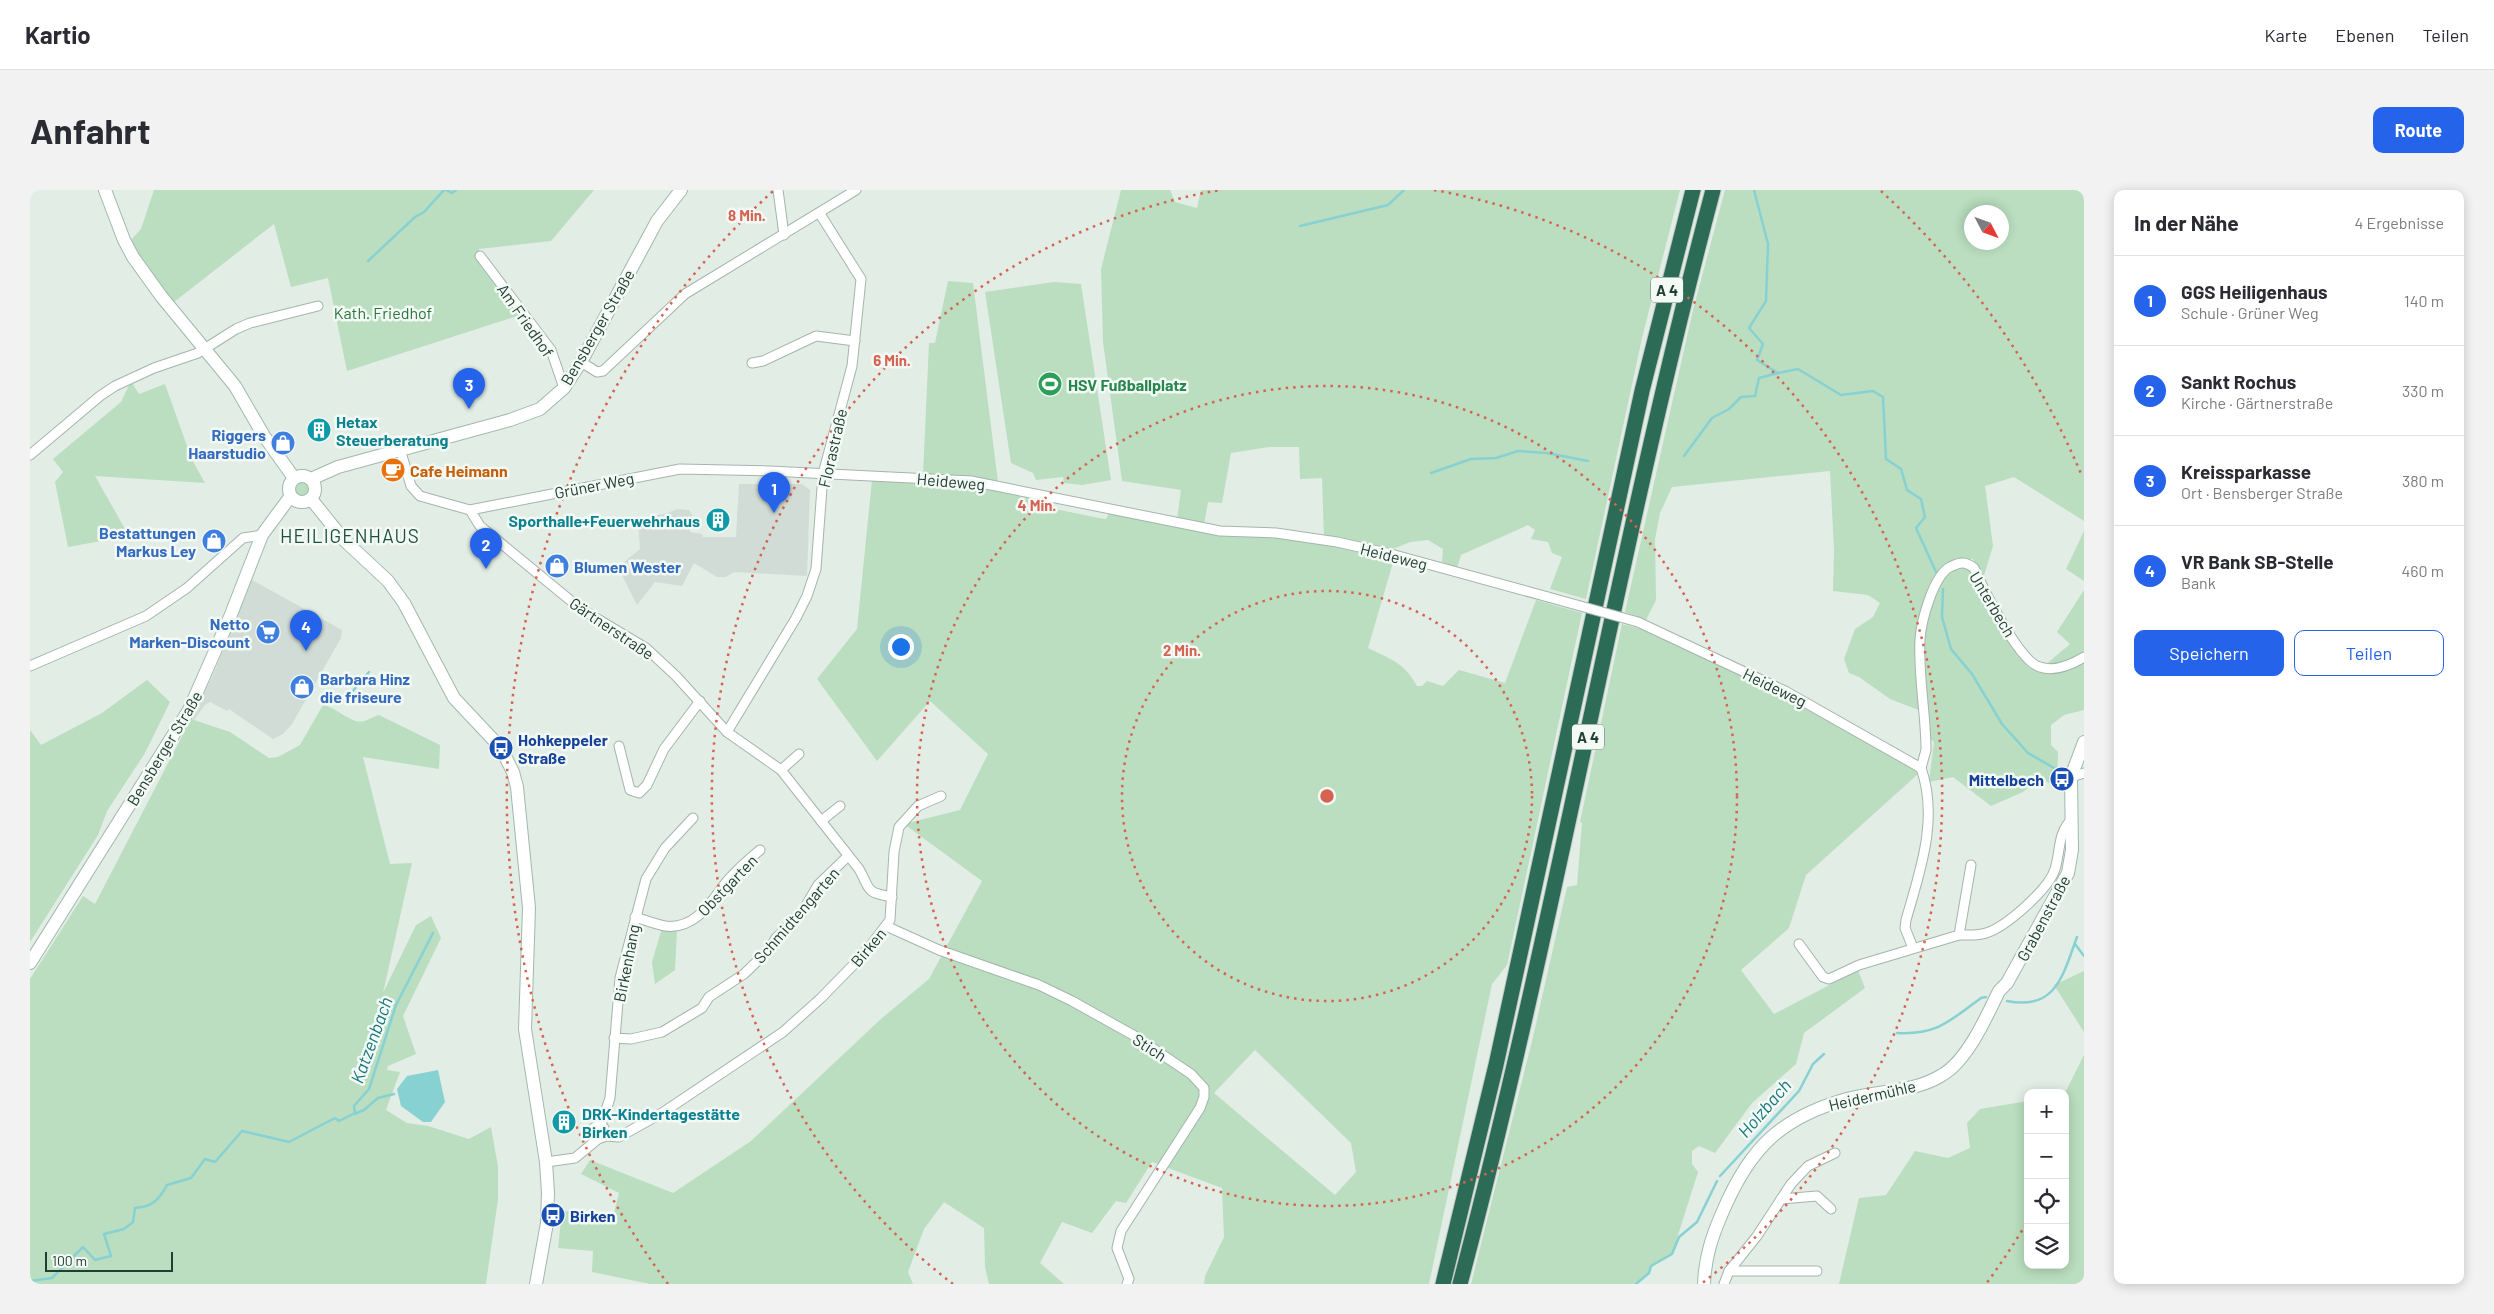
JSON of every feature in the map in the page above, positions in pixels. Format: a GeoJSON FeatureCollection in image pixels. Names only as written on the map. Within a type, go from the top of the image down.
{"type":"FeatureCollection","features":[{"type":"Feature","properties":{"kind":"highway","name":"A 4"},"geometry":{"type":"LineString","coordinates":[[1443,1284],[1496,1065],[1642,391],[1694,190]]}},
{"type":"Feature","properties":{"kind":"highway","name":"A 4"},"geometry":{"type":"LineString","coordinates":[[1460,1284],[1515,1070],[1644,469],[1668,363],[1713,190]]}},
{"type":"Feature","properties":{"kind":"street"},"geometry":{"type":"LineString","coordinates":[[105,190],[124,240],[133,257],[161,296],[235,386],[264,436],[294,478]]}},
{"type":"Feature","properties":{"kind":"street","name":"Bensberger Straße"},"geometry":{"type":"LineString","coordinates":[[311,479],[338,467],[510,420],[540,409],[564,388],[582,362],[657,221],[681,190]]}},
{"type":"Feature","properties":{"kind":"street"},"geometry":{"type":"LineString","coordinates":[[778,190],[784,235]]}},
{"type":"Feature","properties":{"kind":"street"},"geometry":{"type":"LineString","coordinates":[[582,362],[597,372],[603,372],[685,294],[820,214],[856,190]]}},
{"type":"Feature","properties":{"kind":"street","name":"Florastraße"},"geometry":{"type":"LineString","coordinates":[[727,732],[782,642],[807,596],[816,569],[823,474],[852,366],[861,279],[820,214]]}},
{"type":"Feature","properties":{"kind":"street","name":"Am Friedhof"},"geometry":{"type":"LineString","coordinates":[[480,256],[551,350],[564,388]]}},
{"type":"Feature","properties":{"kind":"street"},"geometry":{"type":"LineString","coordinates":[[30,456],[100,396],[115,386],[204,348],[250,323],[318,306]]}},
{"type":"Feature","properties":{"kind":"street"},"geometry":{"type":"LineString","coordinates":[[752,363],[763,361],[816,336],[855,341]]}},
{"type":"Feature","properties":{"kind":"street","name":"Grüner Weg"},"geometry":{"type":"LineString","coordinates":[[400,449],[414,491],[420,496],[470,510],[680,469],[823,474]]}},
{"type":"Feature","properties":{"kind":"street","name":"Heideweg"},"geometry":{"type":"LineString","coordinates":[[823,474],[971,481],[1220,531],[1304,536],[1391,554],[1638,622],[1785,691],[1922,770]]}},
{"type":"Feature","properties":{"kind":"street"},"geometry":{"type":"LineString","coordinates":[[303,476],[311,479],[315,488],[311,499],[300,502],[290,497],[288,488],[294,478],[303,476]]}},
{"type":"Feature","properties":{"kind":"street","name":"Bensberger Straße"},"geometry":{"type":"LineString","coordinates":[[30,963],[189,710],[227,625],[262,535],[290,497]]}},
{"type":"Feature","properties":{"kind":"street"},"geometry":{"type":"LineString","coordinates":[[311,499],[344,540],[397,593],[412,616],[454,698],[495,740],[514,772],[518,787],[529,908],[525,1029],[546,1162],[547,1224],[536,1284]]}},
{"type":"Feature","properties":{"kind":"street","name":"Gärtnerstraße"},"geometry":{"type":"LineString","coordinates":[[470,510],[480,526],[581,609],[646,648],[727,732]]}},
{"type":"Feature","properties":{"kind":"street"},"geometry":{"type":"LineString","coordinates":[[30,666],[146,616],[187,588],[244,538],[262,535]]}},
{"type":"Feature","properties":{"kind":"street","name":"Unterbech"},"geometry":{"type":"LineString","coordinates":[[1922,770],[1925,760],[1926,734],[1920,638],[1936,581],[1946,569],[1959,562],[1968,563],[1974,568],[1997,614],[2028,660],[2039,667],[2071,665],[2084,657]]}},
{"type":"Feature","properties":{"kind":"street"},"geometry":{"type":"LineString","coordinates":[[619,746],[630,790],[638,793],[647,785],[664,749],[700,702]]}},
{"type":"Feature","properties":{"kind":"street"},"geometry":{"type":"LineString","coordinates":[[727,732],[781,770],[859,869],[870,891],[892,897]]}},
{"type":"Feature","properties":{"kind":"street"},"geometry":{"type":"LineString","coordinates":[[2071,777],[2084,742]]}},
{"type":"Feature","properties":{"kind":"street"},"geometry":{"type":"LineString","coordinates":[[781,770],[799,754]]}},
{"type":"Feature","properties":{"kind":"street"},"geometry":{"type":"LineString","coordinates":[[1913,948],[1905,928],[1928,829],[1928,800],[1922,770]]}},
{"type":"Feature","properties":{"kind":"street"},"geometry":{"type":"LineString","coordinates":[[2071,777],[2084,774]]}},
{"type":"Feature","properties":{"kind":"street","name":"Grabenstraße"},"geometry":{"type":"LineString","coordinates":[[1990,1009],[2052,905],[2068,873],[2072,850],[2071,777]]}},
{"type":"Feature","properties":{"kind":"street","name":"Birken"},"geometry":{"type":"LineString","coordinates":[[546,1162],[575,1158],[595,1141],[606,1136],[619,1137],[662,1113],[783,1032],[840,980],[886,926],[892,913],[894,852],[899,828],[907,816],[918,806],[941,796]]}},
{"type":"Feature","properties":{"kind":"street"},"geometry":{"type":"LineString","coordinates":[[821,821],[840,806]]}},
{"type":"Feature","properties":{"kind":"street","name":"Birkenhang"},"geometry":{"type":"LineString","coordinates":[[601,1126],[610,1098],[620,978],[646,879],[654,862],[693,818]]}},
{"type":"Feature","properties":{"kind":"street"},"geometry":{"type":"LineString","coordinates":[[1799,944],[1823,977],[1829,979],[1859,965],[1913,948],[1959,935],[1984,934],[1994,930],[2003,925],[2038,893],[2053,874],[2063,828],[2072,819]]}},
{"type":"Feature","properties":{"kind":"street","name":"Obstgarten"},"geometry":{"type":"LineString","coordinates":[[635,917],[666,926],[680,925],[697,917],[716,899],[724,884],[760,850]]}},
{"type":"Feature","properties":{"kind":"street","name":"Schmidtengarten"},"geometry":{"type":"LineString","coordinates":[[614,1038],[631,1039],[662,1032],[702,1008],[712,994],[744,974],[768,951],[776,938],[801,914],[818,885],[848,856]]}},
{"type":"Feature","properties":{"kind":"street"},"geometry":{"type":"LineString","coordinates":[[1959,935],[1971,864]]}},
{"type":"Feature","properties":{"kind":"street","name":"Stich"},"geometry":{"type":"LineString","coordinates":[[886,926],[933,948],[1032,983],[1065,997],[1133,1035],[1191,1074],[1204,1088],[1204,1097],[1200,1108],[1132,1210],[1118,1240],[1117,1248],[1129,1279],[1127,1284]]}},
{"type":"Feature","properties":{"kind":"street","name":"Heidermühle"},"geometry":{"type":"LineString","coordinates":[[1704,1284],[1709,1244],[1741,1172],[1760,1147],[1784,1127],[1814,1109],[1849,1098],[1920,1084],[1942,1075],[1958,1062],[1990,1009]]}},
{"type":"Feature","properties":{"kind":"street","name":"Birken"},"geometry":{"type":"LineString","coordinates":[[595,1141],[591,1131],[596,1126],[601,1126]]}},
{"type":"Feature","properties":{"kind":"street"},"geometry":{"type":"LineString","coordinates":[[601,1126],[606,1136]]}},
{"type":"Feature","properties":{"kind":"street"},"geometry":{"type":"LineString","coordinates":[[1724,1284],[1729,1271],[1757,1236],[1791,1184],[1808,1166],[1835,1153]]}},
{"type":"Feature","properties":{"kind":"street"},"geometry":{"type":"LineString","coordinates":[[1781,1199],[1818,1196],[1831,1209]]}},
{"type":"Feature","properties":{"kind":"street"},"geometry":{"type":"LineString","coordinates":[[1729,1271],[1817,1271]]}},
{"type":"Feature","properties":{"kind":"shaded area"},"geometry":{"type":"Polygon","coordinates":[[[739,484],[802,484],[810,490],[807,576],[734,572],[726,577],[717,577],[694,563],[682,586],[655,582],[637,605],[618,567],[640,549],[638,519],[678,509],[689,510],[692,514],[690,532],[702,534],[703,537],[736,537],[739,484]]]}},
{"type":"Feature","properties":{"kind":"shaded area"},"geometry":{"type":"Polygon","coordinates":[[[252,580],[342,630],[341,638],[292,724],[283,734],[273,739],[229,709],[227,711],[210,702],[205,705],[194,720],[192,718],[213,675],[252,580]]]}},
{"type":"Feature","properties":{"kind":"green space","name":"Kath. Friedhof"},"geometry":{"type":"Polygon","coordinates":[[[154,190],[594,190],[551,241],[479,249],[480,260],[520,315],[347,371],[328,278],[291,287],[274,224],[174,302],[131,245],[132,239],[141,229],[154,190]]]}},
{"type":"Feature","properties":{"kind":"green space"},"geometry":{"type":"Polygon","coordinates":[[[1121,190],[1170,190],[1175,202],[1197,208],[1201,190],[1680,190],[1642,338],[1586,599],[1550,589],[1562,557],[1552,553],[1548,542],[1531,539],[1535,530],[1528,525],[1461,555],[1457,568],[1442,562],[1443,549],[1428,540],[1410,542],[1388,551],[1324,536],[1322,478],[1300,479],[1299,447],[1269,447],[1231,453],[1222,503],[1208,502],[1204,525],[1177,520],[1181,490],[1122,481],[1103,342],[1101,269],[1121,190]]]}},
{"type":"Feature","properties":{"kind":"green space"},"geometry":{"type":"Polygon","coordinates":[[[1725,190],[2084,190],[2084,521],[2014,477],[1985,486],[1993,546],[1983,579],[1973,559],[1958,558],[1941,568],[1945,574],[1960,567],[1967,568],[1970,571],[1977,582],[1972,586],[2028,667],[2037,672],[2070,644],[2057,632],[2084,590],[2084,710],[2064,715],[2051,725],[2051,745],[2058,752],[2057,786],[2039,779],[2023,792],[1991,806],[1953,777],[1929,782],[1934,742],[1922,732],[1921,711],[1890,699],[1859,677],[1849,673],[1844,659],[1855,629],[1873,617],[1880,603],[1868,595],[1833,591],[1834,550],[1830,471],[1672,487],[1660,513],[1655,539],[1656,600],[1646,620],[1625,612],[1693,310],[1725,190]]]}},
{"type":"Feature","properties":{"kind":"green space"},"geometry":{"type":"Polygon","coordinates":[[[948,281],[973,283],[998,482],[954,476],[923,475],[929,343],[935,343],[948,281]]]}},
{"type":"Feature","properties":{"kind":"green space","name":"HSV Fußballplatz"},"geometry":{"type":"Polygon","coordinates":[[[1054,282],[1081,284],[1111,480],[1082,485],[1064,483],[1063,477],[1036,480],[1033,473],[1011,463],[985,292],[1054,282]]]}},
{"type":"Feature","properties":{"kind":"green space"},"geometry":{"type":"Polygon","coordinates":[[[131,381],[139,394],[165,384],[192,460],[205,483],[95,476],[129,536],[68,547],[55,482],[63,472],[53,459],[121,402],[131,381]]]}},
{"type":"Feature","properties":{"kind":"green space"},"geometry":{"type":"Polygon","coordinates":[[[302,479],[308,482],[311,488],[308,494],[302,497],[296,494],[293,488],[296,482],[302,479]]]}},
{"type":"Feature","properties":{"kind":"green space"},"geometry":{"type":"Polygon","coordinates":[[[872,480],[914,481],[995,490],[1036,498],[1036,505],[1099,518],[1106,519],[1109,513],[1206,533],[1305,540],[1394,559],[1368,648],[1402,667],[1417,686],[1422,686],[1427,681],[1443,686],[1459,670],[1505,683],[1536,600],[1582,613],[1507,965],[1492,984],[1429,1284],[1204,1284],[1205,1276],[1224,1237],[1222,1188],[1152,1162],[1126,1203],[1116,1201],[1092,1233],[1062,1222],[1040,1263],[1064,1284],[989,1284],[985,1267],[984,1228],[944,1202],[924,1229],[908,1272],[913,1284],[650,1284],[592,1272],[593,1251],[558,1248],[562,1211],[614,1213],[619,1193],[581,1174],[590,1160],[673,1193],[751,1141],[882,1018],[929,979],[982,881],[904,824],[960,810],[988,754],[930,701],[877,761],[817,679],[857,629],[872,480]],[[1255,1050],[1214,1093],[1335,1195],[1356,1172],[1351,1143],[1255,1050]]]}},
{"type":"Feature","properties":{"kind":"green space"},"geometry":{"type":"Polygon","coordinates":[[[2084,531],[2084,581],[2066,569],[2084,531]]]}},
{"type":"Feature","properties":{"kind":"green space"},"geometry":{"type":"Polygon","coordinates":[[[1622,624],[1646,630],[1778,692],[1913,768],[1918,774],[1806,875],[1789,928],[1741,970],[1774,1014],[1858,970],[1865,988],[1804,1033],[1796,1064],[1752,1103],[1715,1153],[1699,1146],[1692,1151],[1692,1164],[1698,1172],[1672,1254],[1651,1265],[1649,1273],[1636,1284],[1471,1284],[1533,1037],[1567,887],[1577,885],[1582,823],[1580,822],[1622,624]]]}},
{"type":"Feature","properties":{"kind":"green space"},"geometry":{"type":"Polygon","coordinates":[[[147,680],[170,702],[145,753],[107,811],[98,835],[30,942],[30,730],[41,745],[102,713],[147,680]]]}},
{"type":"Feature","properties":{"kind":"green space"},"geometry":{"type":"Polygon","coordinates":[[[323,705],[359,722],[379,715],[440,745],[439,769],[363,757],[390,864],[412,863],[383,993],[416,925],[431,916],[441,938],[403,1016],[416,1054],[388,1066],[387,1070],[400,1072],[386,1110],[407,1123],[428,1126],[469,1139],[491,1127],[498,1167],[498,1199],[486,1284],[30,1284],[30,979],[83,896],[95,904],[191,719],[230,732],[269,758],[278,757],[300,745],[323,705]]]}},
{"type":"Feature","properties":{"kind":"green space"},"geometry":{"type":"Polygon","coordinates":[[[662,928],[677,930],[675,970],[655,984],[652,962],[662,928]]]}},
{"type":"Feature","properties":{"kind":"green space"},"geometry":{"type":"Polygon","coordinates":[[[2084,971],[2084,1032],[2054,985],[2084,971]]]}},
{"type":"Feature","properties":{"kind":"green space"},"geometry":{"type":"Polygon","coordinates":[[[2084,1055],[2084,1284],[1839,1284],[1859,1198],[1886,1195],[1915,1151],[1948,1158],[1970,1148],[1967,1123],[1980,1109],[2024,1102],[2024,1269],[2069,1269],[2069,1089],[2067,1089],[2084,1055]]]}},
{"type":"Feature","properties":{"kind":"water"},"geometry":{"type":"Polygon","coordinates":[[[438,1070],[445,1102],[431,1122],[423,1122],[401,1106],[397,1089],[407,1076],[438,1070]]]}},
{"type":"Feature","properties":{"kind":"waterway"},"geometry":{"type":"LineString","coordinates":[[368,261],[415,217],[424,212],[444,190]]}},
{"type":"Feature","properties":{"kind":"waterway"},"geometry":{"type":"LineString","coordinates":[[446,190],[452,193],[456,190]]}},
{"type":"Feature","properties":{"kind":"waterway"},"geometry":{"type":"LineString","coordinates":[[1300,226],[1388,205],[1404,190]]}},
{"type":"Feature","properties":{"kind":"waterway"},"geometry":{"type":"LineString","coordinates":[[1754,190],[1768,244],[1766,301],[1749,328],[1763,344],[1757,360],[1778,373],[1798,369],[1841,395],[1873,391],[1883,397],[1886,459],[1901,469],[1907,490],[1921,499],[1925,517],[1916,528],[1936,572]]}},
{"type":"Feature","properties":{"kind":"waterway"},"geometry":{"type":"LineString","coordinates":[[1684,456],[1712,418],[1729,409],[1741,397],[1755,396],[1759,378],[1778,373]]}},
{"type":"Feature","properties":{"kind":"waterway"},"geometry":{"type":"LineString","coordinates":[[1431,473],[1471,459],[1496,458],[1518,451],[1547,453],[1588,461]]}},
{"type":"Feature","properties":{"kind":"waterway"},"geometry":{"type":"LineString","coordinates":[[1943,589],[1942,617],[1951,649],[1972,674],[2002,724],[2028,753],[2054,768]]}},
{"type":"Feature","properties":{"kind":"waterway"},"geometry":{"type":"LineString","coordinates":[[346,699],[369,672]]}},
{"type":"Feature","properties":{"kind":"waterway","name":"Katzenbach"},"geometry":{"type":"LineString","coordinates":[[30,1281],[52,1278],[83,1247],[95,1260],[111,1256],[104,1234],[124,1229],[133,1222],[135,1208],[154,1202],[167,1185],[191,1178],[205,1159],[215,1162],[242,1131],[289,1142],[335,1118],[339,1121],[355,1113],[354,1106],[369,1089],[396,1005],[433,933]]}},
{"type":"Feature","properties":{"kind":"waterway","name":"Holzbach"},"geometry":{"type":"LineString","coordinates":[[2007,1001],[2024,1003],[2037,1001],[2047,995],[2062,977],[2077,937]]}},
{"type":"Feature","properties":{"kind":"waterway"},"geometry":{"type":"LineString","coordinates":[[2075,944],[2084,956]]}},
{"type":"Feature","properties":{"kind":"waterway","name":"Holzbach"},"geometry":{"type":"LineString","coordinates":[[1897,1033],[1923,1032],[1933,1029],[1951,1020],[1981,998],[1986,997]]}},
{"type":"Feature","properties":{"kind":"waterway","name":"Holzbach"},"geometry":{"type":"LineString","coordinates":[[1720,1176],[1799,1091],[1813,1064],[1824,1054]]}},
{"type":"Feature","properties":{"kind":"waterway"},"geometry":{"type":"LineString","coordinates":[[354,1114],[364,1110],[378,1098],[394,1094]]}},
{"type":"Feature","properties":{"kind":"waterway","name":"Holzbach"},"geometry":{"type":"LineString","coordinates":[[1636,1284],[1649,1273],[1651,1266],[1672,1254],[1679,1237],[1697,1222],[1717,1181]]}},
{"type":"Feature","properties":{"kind":"place","name":"HSV Fußballplatz"},"geometry":{"type":"Point","coordinates":[1050,384]}},
{"type":"Feature","properties":{"kind":"place","name":"Kreissparkasse"},"geometry":{"type":"Point","coordinates":[469,409]}},
{"type":"Feature","properties":{"kind":"place","name":"Hetax Steuerberatung"},"geometry":{"type":"Point","coordinates":[319,430]}},
{"type":"Feature","properties":{"kind":"place","name":"Riggers Haarstudio"},"geometry":{"type":"Point","coordinates":[283,443]}},
{"type":"Feature","properties":{"kind":"place","name":"Cafe Heimann"},"geometry":{"type":"Point","coordinates":[393,470]}},
{"type":"Feature","properties":{"kind":"place","name":"GGS Heiligenhaus"},"geometry":{"type":"Point","coordinates":[774,513]}},
{"type":"Feature","properties":{"kind":"place","name":"Sporthalle+Feuerwehrhaus"},"geometry":{"type":"Point","coordinates":[718,520]}},
{"type":"Feature","properties":{"kind":"place","name":"Bestattungen Markus Ley"},"geometry":{"type":"Point","coordinates":[214,541]}},
{"type":"Feature","properties":{"kind":"place","name":"Blumen Wester"},"geometry":{"type":"Point","coordinates":[557,566]}},
{"type":"Feature","properties":{"kind":"place","name":"Sankt Rochus"},"geometry":{"type":"Point","coordinates":[486,569]}},
{"type":"Feature","properties":{"kind":"place","name":"Netto Marken-Discount"},"geometry":{"type":"Point","coordinates":[268,632]}},
{"type":"Feature","properties":{"kind":"place","name":"VR Bank SB-Stelle"},"geometry":{"type":"Point","coordinates":[306,651]}},
{"type":"Feature","properties":{"kind":"place","name":"Barbara Hinz die friseure"},"geometry":{"type":"Point","coordinates":[302,687]}},
{"type":"Feature","properties":{"kind":"place","name":"Hohkeppeler Straße"},"geometry":{"type":"Point","coordinates":[501,748]}},
{"type":"Feature","properties":{"kind":"place","name":"Mittelbech"},"geometry":{"type":"Point","coordinates":[2062,779]}},
{"type":"Feature","properties":{"kind":"place","name":"DRK-Kindertagestätte Birken"},"geometry":{"type":"Point","coordinates":[564,1122]}},
{"type":"Feature","properties":{"kind":"place","name":"Birken"},"geometry":{"type":"Point","coordinates":[553,1215]}},
{"type":"Feature","properties":{"kind":"district","name":"HEILIGENHAUS"},"geometry":{"type":"Point","coordinates":[350,535]}}]}
